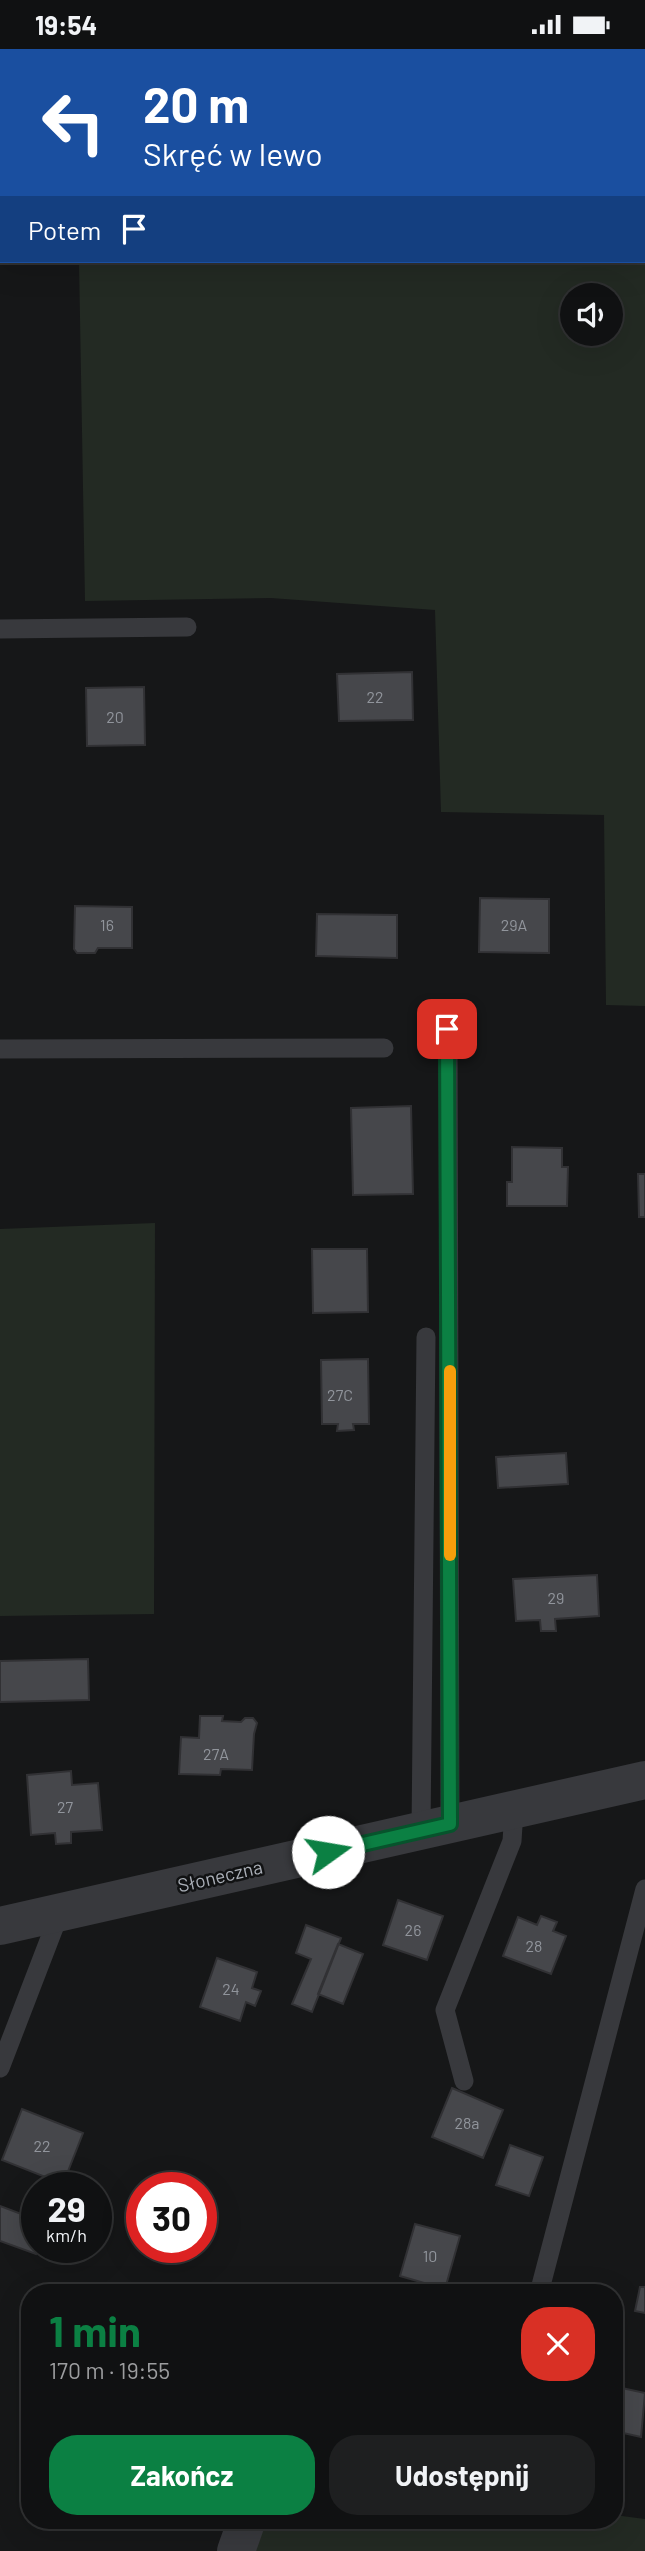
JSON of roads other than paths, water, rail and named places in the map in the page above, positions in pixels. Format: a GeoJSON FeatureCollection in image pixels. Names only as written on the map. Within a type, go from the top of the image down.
{"type":"FeatureCollection","features":[{"type":"Feature","properties":{"kind":"street","name":"Słoneczna"},"geometry":{"type":"LineString","coordinates":[[0,1926],[645,1780]]}},
{"type":"Feature","properties":{"kind":"street"},"geometry":{"type":"LineString","coordinates":[[236,2551],[244,2529]]}},
{"type":"Feature","properties":{"kind":"lane"},"geometry":{"type":"LineString","coordinates":[[0,629],[187,627]]}},
{"type":"Feature","properties":{"kind":"lane"},"geometry":{"type":"LineString","coordinates":[[436,1827],[447,1029]]}},
{"type":"Feature","properties":{"kind":"lane"},"geometry":{"type":"LineString","coordinates":[[0,1049],[384,1048]]}},
{"type":"Feature","properties":{"kind":"lane"},"geometry":{"type":"LineString","coordinates":[[426,1337],[436,1827]]}},
{"type":"Feature","properties":{"kind":"lane"},"geometry":{"type":"LineString","coordinates":[[464,2081],[445,2010],[512,1841],[514,1810]]}},
{"type":"Feature","properties":{"kind":"lane"},"geometry":{"type":"LineString","coordinates":[[542,2284],[645,1889]]}},
{"type":"Feature","properties":{"kind":"lane"},"geometry":{"type":"LineString","coordinates":[[0,2068],[60,1912]]}}]}
